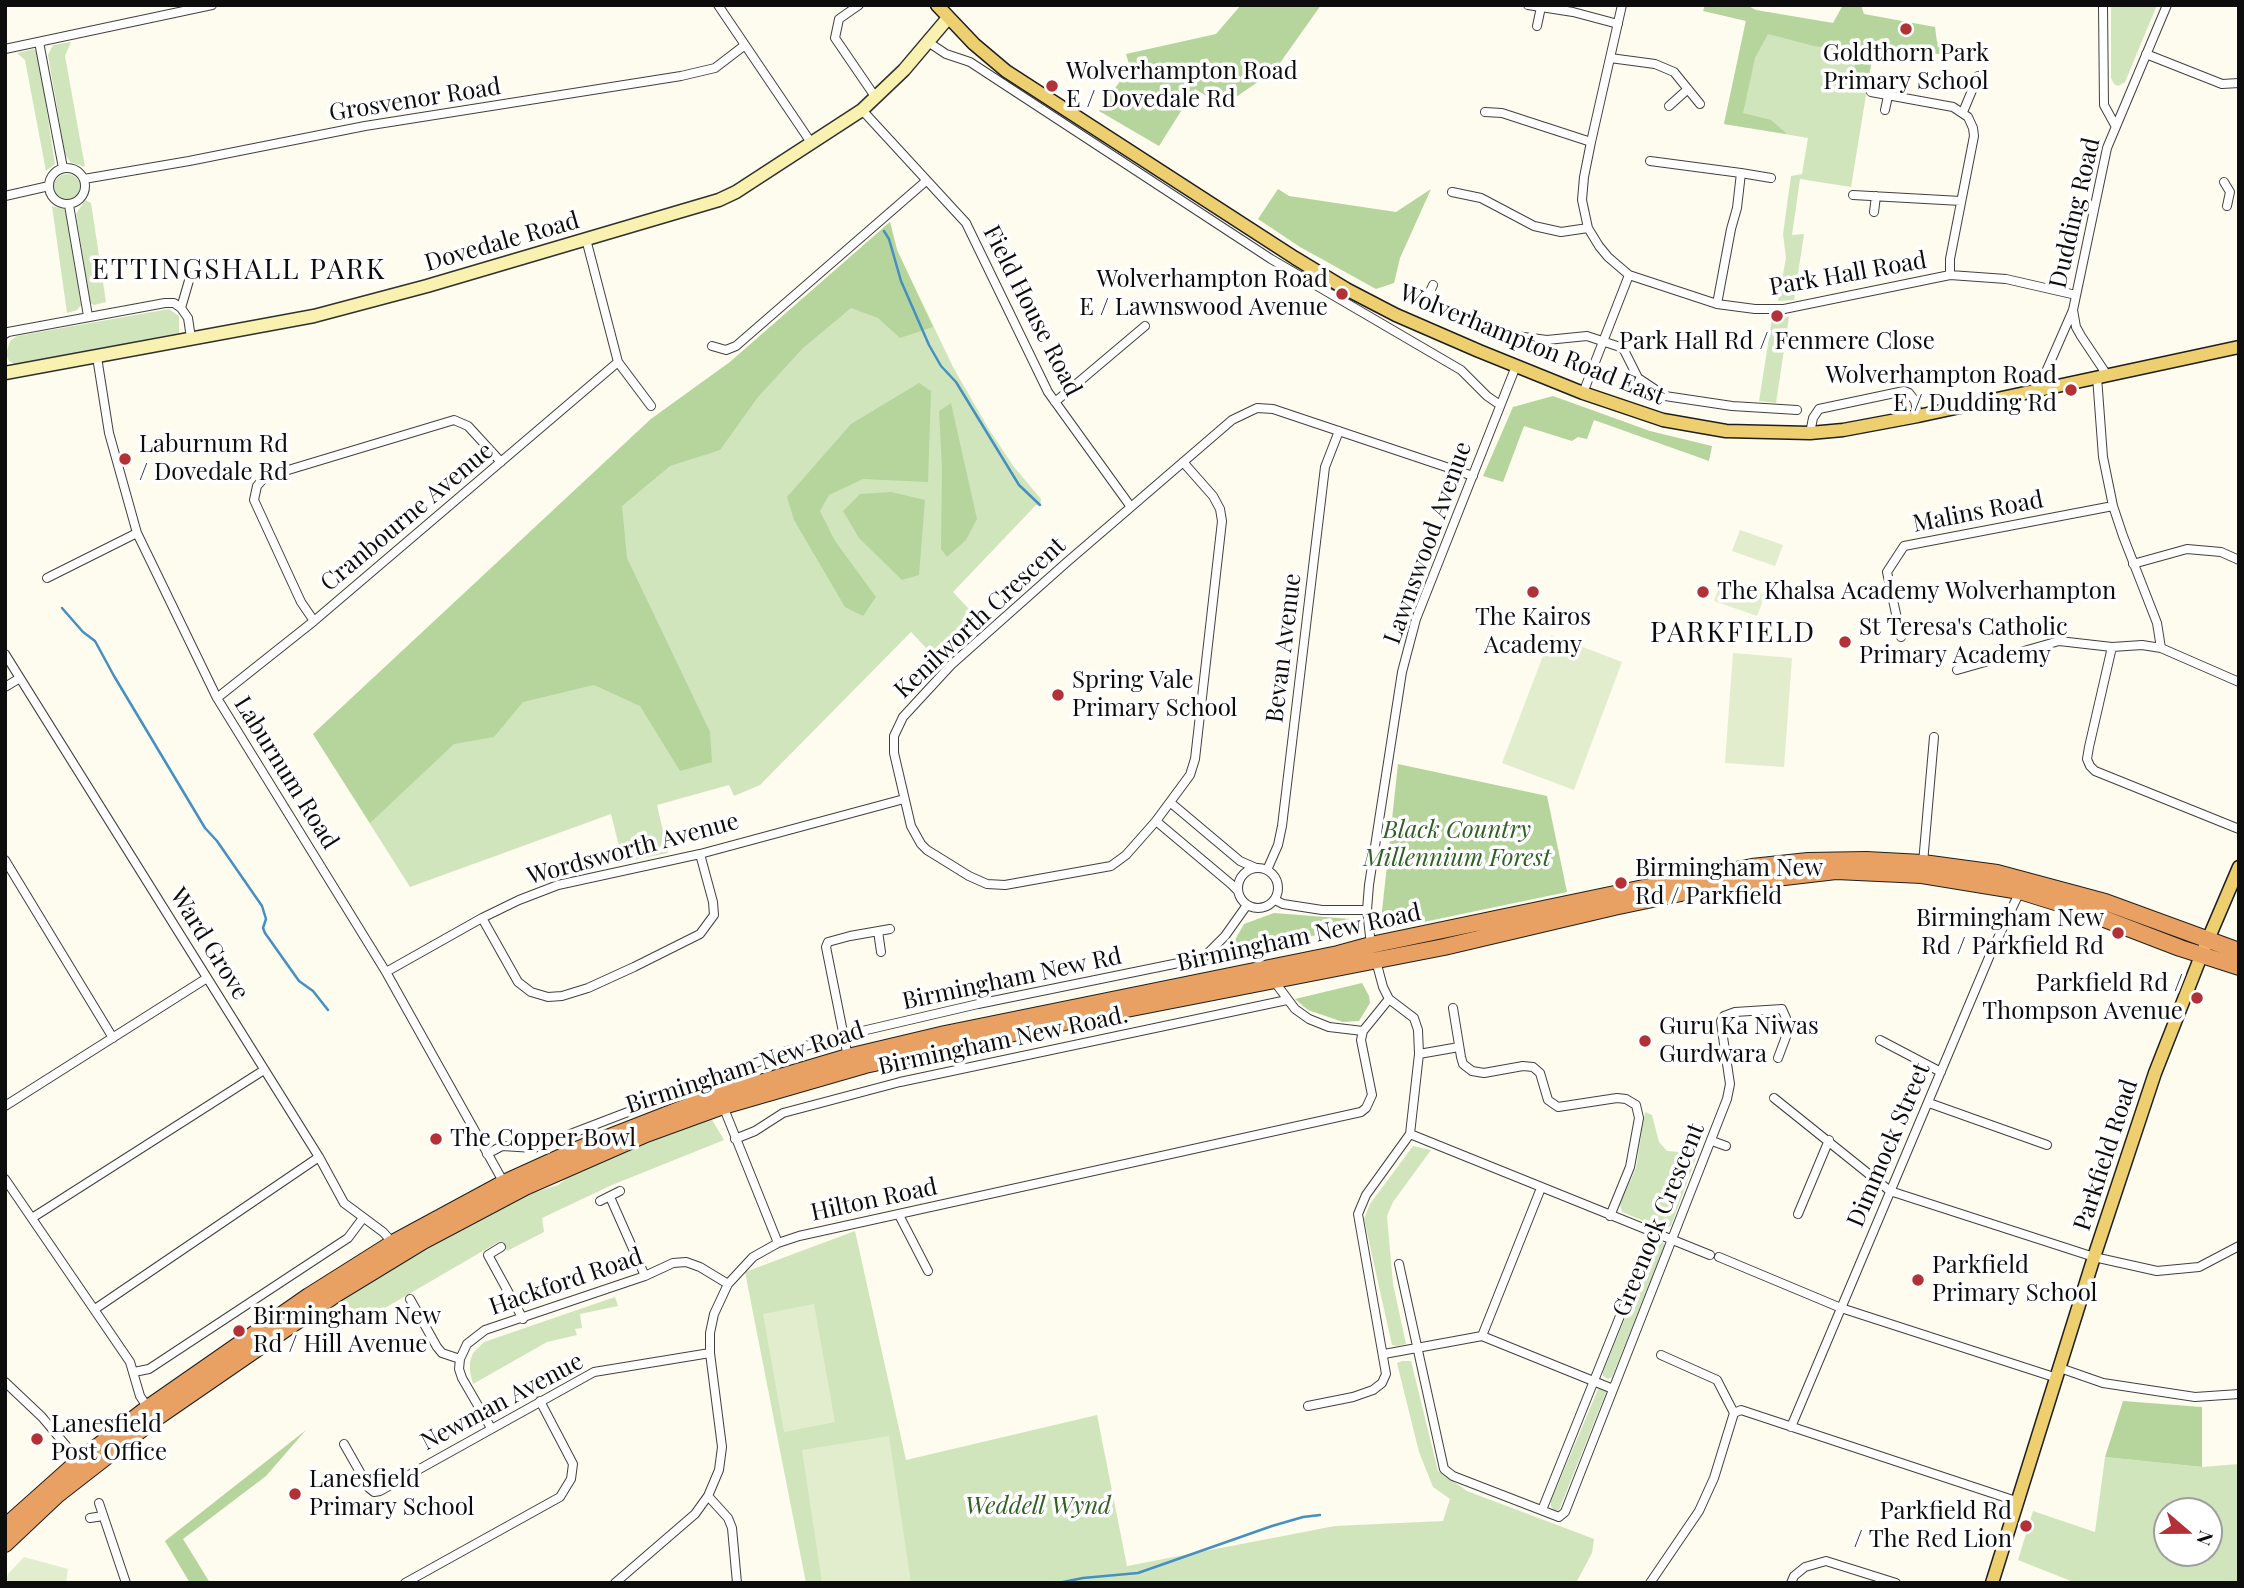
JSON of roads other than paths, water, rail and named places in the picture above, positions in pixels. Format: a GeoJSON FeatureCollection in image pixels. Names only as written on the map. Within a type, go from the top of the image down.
{"type":"FeatureCollection","features":[{"type":"Feature","properties":{"kind":"highway","name":"Birmingham New Road"},"geometry":{"type":"LineString","coordinates":[[5,1544],[83,1466],[148,1408],[309,1296],[507,1189],[641,1124],[721,1101],[909,1054],[1274,981],[1374,953],[1752,867],[1845,860],[1923,863],[2023,885],[2239,951]]}},
{"type":"Feature","properties":{"kind":"highway","name":"Birmingham New Road"},"geometry":{"type":"LineString","coordinates":[[721,1101],[848,1057],[958,1032],[1338,954],[1444,947],[1614,907],[1755,879],[1864,871],[2023,885]]}},
{"type":"Feature","properties":{"kind":"highway","name":"Birmingham New Road"},"geometry":{"type":"LineString","coordinates":[[2111,913],[2201,956],[2239,967]]}},
{"type":"Feature","properties":{"kind":"highway","name":"Birmingham New Road"},"geometry":{"type":"LineString","coordinates":[[5,1527],[83,1466],[336,1294],[396,1249]]}},
{"type":"Feature","properties":{"kind":"main road","name":"Wolverhampton Road East"},"geometry":{"type":"LineString","coordinates":[[937,5],[974,44],[1006,71],[1295,258],[1396,315],[1583,393],[1633,411],[1685,425],[1726,431],[1810,433],[1871,425],[2239,347]]}},
{"type":"Feature","properties":{"kind":"main road","name":"Parkfield Road"},"geometry":{"type":"LineString","coordinates":[[1992,1583],[2155,1073],[2239,867]]}},
{"type":"Feature","properties":{"kind":"street"},"geometry":{"type":"LineString","coordinates":[[5,49],[212,5]]}},
{"type":"Feature","properties":{"kind":"street"},"geometry":{"type":"LineString","coordinates":[[718,5],[813,144]]}},
{"type":"Feature","properties":{"kind":"street"},"geometry":{"type":"LineString","coordinates":[[859,5],[839,19],[835,38],[876,98]]}},
{"type":"Feature","properties":{"kind":"street"},"geometry":{"type":"LineString","coordinates":[[1528,5],[1573,12],[1618,24]]}},
{"type":"Feature","properties":{"kind":"street"},"geometry":{"type":"LineString","coordinates":[[1583,393],[1629,275],[1608,257],[1588,228],[1582,201],[1591,142],[1622,5]]}},
{"type":"Feature","properties":{"kind":"street"},"geometry":{"type":"LineString","coordinates":[[2103,5],[2104,105],[2115,125]]}},
{"type":"Feature","properties":{"kind":"street","name":"Dudding Road"},"geometry":{"type":"LineString","coordinates":[[2038,390],[2073,310],[2102,164],[2115,125],[2166,5]]}},
{"type":"Feature","properties":{"kind":"street"},"geometry":{"type":"LineString","coordinates":[[1537,26],[1541,7]]}},
{"type":"Feature","properties":{"kind":"street","name":"Dovedale Road"},"geometry":{"type":"LineString","coordinates":[[5,373],[314,316],[428,286],[719,200],[813,144],[862,110],[948,18]]}},
{"type":"Feature","properties":{"kind":"street"},"geometry":{"type":"LineString","coordinates":[[39,42],[63,168]]}},
{"type":"Feature","properties":{"kind":"street","name":"Wolverhampton Road East"},"geometry":{"type":"LineString","coordinates":[[928,42],[946,54],[971,62],[1270,259],[1461,370],[1500,405]]}},
{"type":"Feature","properties":{"kind":"street","name":"Grosvenor Road"},"geometry":{"type":"LineString","coordinates":[[84,179],[365,126],[681,76],[715,68],[745,45]]}},
{"type":"Feature","properties":{"kind":"street"},"geometry":{"type":"LineString","coordinates":[[2146,54],[2222,84],[2239,83]]}},
{"type":"Feature","properties":{"kind":"street"},"geometry":{"type":"LineString","coordinates":[[1610,58],[1655,64],[1674,72],[1700,104]]}},
{"type":"Feature","properties":{"kind":"street"},"geometry":{"type":"LineString","coordinates":[[1963,112],[1978,76]]}},
{"type":"Feature","properties":{"kind":"street"},"geometry":{"type":"LineString","coordinates":[[1669,106],[1688,89]]}},
{"type":"Feature","properties":{"kind":"street"},"geometry":{"type":"LineString","coordinates":[[1871,92],[1942,104],[1963,112],[1973,128],[1950,259],[1950,275]]}},
{"type":"Feature","properties":{"kind":"street"},"geometry":{"type":"LineString","coordinates":[[1885,110],[1888,96]]}},
{"type":"Feature","properties":{"kind":"street","name":"Field House Road"},"geometry":{"type":"LineString","coordinates":[[862,110],[966,223],[1055,402],[1131,507]]}},
{"type":"Feature","properties":{"kind":"street"},"geometry":{"type":"LineString","coordinates":[[1485,112],[1502,113],[1591,142]]}},
{"type":"Feature","properties":{"kind":"street"},"geometry":{"type":"LineString","coordinates":[[1650,161],[1772,178]]}},
{"type":"Feature","properties":{"kind":"street"},"geometry":{"type":"LineString","coordinates":[[63,168],[74,170],[84,179],[85,190],[81,198],[69,205],[61,204],[55,199],[49,186],[51,177],[63,168]]}},
{"type":"Feature","properties":{"kind":"street"},"geometry":{"type":"LineString","coordinates":[[1717,304],[1737,208],[1741,173]]}},
{"type":"Feature","properties":{"kind":"street"},"geometry":{"type":"LineString","coordinates":[[712,346],[726,350],[736,346],[926,181]]}},
{"type":"Feature","properties":{"kind":"street"},"geometry":{"type":"LineString","coordinates":[[2224,182],[2234,191],[2227,206]]}},
{"type":"Feature","properties":{"kind":"street"},"geometry":{"type":"LineString","coordinates":[[5,196],[49,186]]}},
{"type":"Feature","properties":{"kind":"street"},"geometry":{"type":"LineString","coordinates":[[1452,192],[1481,198],[1534,226],[1560,232],[1588,228]]}},
{"type":"Feature","properties":{"kind":"street"},"geometry":{"type":"LineString","coordinates":[[1853,195],[1961,201]]}},
{"type":"Feature","properties":{"kind":"street"},"geometry":{"type":"LineString","coordinates":[[1874,212],[1876,196]]}},
{"type":"Feature","properties":{"kind":"street"},"geometry":{"type":"LineString","coordinates":[[69,205],[88,316]]}},
{"type":"Feature","properties":{"kind":"street"},"geometry":{"type":"LineString","coordinates":[[586,239],[618,362],[651,406]]}},
{"type":"Feature","properties":{"kind":"street"},"geometry":{"type":"LineString","coordinates":[[181,274],[190,277],[210,270]]}},
{"type":"Feature","properties":{"kind":"street","name":"Park Hall Road"},"geometry":{"type":"LineString","coordinates":[[1629,275],[1717,304],[1755,309],[1784,309],[1950,275],[2006,279],[2076,295]]}},
{"type":"Feature","properties":{"kind":"street"},"geometry":{"type":"LineString","coordinates":[[181,308],[190,277]]}},
{"type":"Feature","properties":{"kind":"street"},"geometry":{"type":"LineString","coordinates":[[1427,298],[1433,285]]}},
{"type":"Feature","properties":{"kind":"street"},"geometry":{"type":"LineString","coordinates":[[1412,289],[1466,319],[1508,335],[1548,340],[1587,336],[1620,347],[1637,378],[1665,396],[1732,406],[1797,410]]}},
{"type":"Feature","properties":{"kind":"street"},"geometry":{"type":"LineString","coordinates":[[5,334],[88,316],[174,303],[188,318],[191,338]]}},
{"type":"Feature","properties":{"kind":"street"},"geometry":{"type":"LineString","coordinates":[[2073,310],[2076,327],[2102,376],[2103,457],[2113,506],[2157,623],[2161,648]]}},
{"type":"Feature","properties":{"kind":"street"},"geometry":{"type":"LineString","coordinates":[[1055,402],[1145,326]]}},
{"type":"Feature","properties":{"kind":"street","name":"Laburnum Road"},"geometry":{"type":"LineString","coordinates":[[96,357],[109,433],[137,533],[217,698],[386,972],[507,1189]]}},
{"type":"Feature","properties":{"kind":"street","name":"Cranbourne Avenue"},"geometry":{"type":"LineString","coordinates":[[217,698],[314,621],[618,362]]}},
{"type":"Feature","properties":{"kind":"street","name":"Lawnswood Avenue"},"geometry":{"type":"LineString","coordinates":[[1390,999],[1382,987],[1367,910],[1374,845],[1402,672],[1416,619],[1516,366]]}},
{"type":"Feature","properties":{"kind":"street"},"geometry":{"type":"LineString","coordinates":[[1810,433],[1818,409],[1904,391],[1915,401],[1918,416]]}},
{"type":"Feature","properties":{"kind":"street","name":"Kenilworth Crescent"},"geometry":{"type":"LineString","coordinates":[[1183,462],[1216,501],[1220,509],[1222,530],[1195,759],[1190,775],[1156,821],[1126,855],[1111,866],[1005,885],[987,884],[958,870],[921,844],[911,826],[894,745],[894,736],[903,717],[951,665],[1131,507],[1183,462],[1232,420],[1257,408],[1273,408],[1339,431]]}},
{"type":"Feature","properties":{"kind":"street"},"geometry":{"type":"LineString","coordinates":[[314,621],[301,602],[257,510],[254,494],[260,481],[283,470],[454,420],[468,426],[501,462]]}},
{"type":"Feature","properties":{"kind":"street"},"geometry":{"type":"LineString","coordinates":[[1339,431],[1473,476]]}},
{"type":"Feature","properties":{"kind":"street","name":"Bevan Avenue"},"geometry":{"type":"LineString","coordinates":[[1267,870],[1278,845],[1282,826],[1325,467],[1339,431]]}},
{"type":"Feature","properties":{"kind":"street","name":"Malins Road"},"geometry":{"type":"LineString","coordinates":[[1901,637],[1887,572],[1904,546],[2113,506]]}},
{"type":"Feature","properties":{"kind":"street"},"geometry":{"type":"LineString","coordinates":[[47,578],[137,533]]}},
{"type":"Feature","properties":{"kind":"street"},"geometry":{"type":"LineString","coordinates":[[2133,564],[2187,549],[2221,552],[2239,560]]}},
{"type":"Feature","properties":{"kind":"street"},"geometry":{"type":"LineString","coordinates":[[1957,670],[2059,641],[2112,647],[2142,645],[2161,648],[2239,682]]}},
{"type":"Feature","properties":{"kind":"street"},"geometry":{"type":"LineString","coordinates":[[2112,647],[2087,759],[2090,766],[2095,771],[2239,829]]}},
{"type":"Feature","properties":{"kind":"street","name":"Ward Grove"},"geometry":{"type":"LineString","coordinates":[[5,654],[344,1203],[396,1249]]}},
{"type":"Feature","properties":{"kind":"street"},"geometry":{"type":"LineString","coordinates":[[5,687],[20,678]]}},
{"type":"Feature","properties":{"kind":"street"},"geometry":{"type":"LineString","coordinates":[[1923,863],[1934,737]]}},
{"type":"Feature","properties":{"kind":"street","name":"Wordsworth Avenue"},"geometry":{"type":"LineString","coordinates":[[386,972],[482,918],[558,885],[700,853],[904,799]]}},
{"type":"Feature","properties":{"kind":"street"},"geometry":{"type":"LineString","coordinates":[[1156,821],[1231,884],[1247,905],[1263,908],[1275,900],[1278,884],[1272,873],[1240,861],[1171,803]]}},
{"type":"Feature","properties":{"kind":"street"},"geometry":{"type":"LineString","coordinates":[[482,918],[518,982],[531,992],[548,997],[562,996],[622,973],[701,934],[714,915],[713,901],[700,853]]}},
{"type":"Feature","properties":{"kind":"street"},"geometry":{"type":"LineString","coordinates":[[5,860],[113,1038]]}},
{"type":"Feature","properties":{"kind":"street"},"geometry":{"type":"LineString","coordinates":[[1239,894],[1241,877],[1256,868]]}},
{"type":"Feature","properties":{"kind":"street","name":"Dimmock Street"},"geometry":{"type":"LineString","coordinates":[[1791,1427],[2023,885]]}},
{"type":"Feature","properties":{"kind":"street"},"geometry":{"type":"LineString","coordinates":[[1275,900],[1283,904],[1322,909],[1367,910]]}},
{"type":"Feature","properties":{"kind":"street","name":"Birmingham New Rd"},"geometry":{"type":"LineString","coordinates":[[487,1154],[502,1146],[534,1148],[787,1051],[845,1035],[978,1004],[1203,958],[1225,936],[1247,905]]}},
{"type":"Feature","properties":{"kind":"street"},"geometry":{"type":"LineString","coordinates":[[848,1057],[826,947],[828,942],[890,929]]}},
{"type":"Feature","properties":{"kind":"street"},"geometry":{"type":"LineString","coordinates":[[878,931],[881,952]]}},
{"type":"Feature","properties":{"kind":"street"},"geometry":{"type":"LineString","coordinates":[[5,1106],[207,978]]}},
{"type":"Feature","properties":{"kind":"street"},"geometry":{"type":"LineString","coordinates":[[1274,981],[1295,1009],[1319,1024],[1363,1031],[1390,999],[1414,1018],[1418,1030],[1419,1054],[1410,1134],[1366,1195],[1357,1214],[1387,1374],[1373,1390],[1308,1406]]}},
{"type":"Feature","properties":{"kind":"street","name":"Birmingham New Road."},"geometry":{"type":"LineString","coordinates":[[735,1139],[755,1131],[783,1113],[900,1082],[1287,1000]]}},
{"type":"Feature","properties":{"kind":"street"},"geometry":{"type":"LineString","coordinates":[[1453,1008],[1463,1064],[1478,1073],[1523,1066],[1534,1067],[1540,1073],[1548,1100],[1558,1107],[1617,1098],[1626,1099],[1636,1105],[1639,1118],[1630,1167],[1610,1216]]}},
{"type":"Feature","properties":{"kind":"street","name":"Greenock Crescent"},"geometry":{"type":"LineString","coordinates":[[1653,1234],[1542,1510],[1559,1517],[1565,1512],[1727,1099],[1730,1084],[1721,1021],[1724,1016],[1735,1012],[1782,1009],[1786,1018],[1787,1034],[1778,1058]]}},
{"type":"Feature","properties":{"kind":"street","name":"Hilton Road"},"geometry":{"type":"LineString","coordinates":[[615,1583],[695,1514],[708,1496],[719,1470],[722,1447],[710,1333],[714,1314],[728,1284],[752,1257],[778,1243],[799,1236],[1361,1112],[1372,1095],[1361,1040],[1363,1031]]}},
{"type":"Feature","properties":{"kind":"street"},"geometry":{"type":"LineString","coordinates":[[1880,1040],[1941,1072]]}},
{"type":"Feature","properties":{"kind":"street"},"geometry":{"type":"LineString","coordinates":[[1419,1054],[1459,1047]]}},
{"type":"Feature","properties":{"kind":"street"},"geometry":{"type":"LineString","coordinates":[[32,1218],[264,1070]]}},
{"type":"Feature","properties":{"kind":"street"},"geometry":{"type":"LineString","coordinates":[[1774,1098],[1890,1191],[2094,1257],[2157,1270],[2199,1267],[2239,1246]]}},
{"type":"Feature","properties":{"kind":"street"},"geometry":{"type":"LineString","coordinates":[[721,1101],[778,1243]]}},
{"type":"Feature","properties":{"kind":"street"},"geometry":{"type":"LineString","coordinates":[[1929,1103],[2047,1144]]}},
{"type":"Feature","properties":{"kind":"street"},"geometry":{"type":"LineString","coordinates":[[1410,1134],[1841,1308],[2059,1373],[2103,1383],[2195,1397],[2239,1394]]}},
{"type":"Feature","properties":{"kind":"street"},"geometry":{"type":"LineString","coordinates":[[1798,1213],[1829,1140]]}},
{"type":"Feature","properties":{"kind":"street"},"geometry":{"type":"LineString","coordinates":[[1712,1141],[1726,1146]]}},
{"type":"Feature","properties":{"kind":"street"},"geometry":{"type":"LineString","coordinates":[[94,1309],[318,1157]]}},
{"type":"Feature","properties":{"kind":"street"},"geometry":{"type":"LineString","coordinates":[[5,1179],[134,1372],[140,1396],[148,1408]]}},
{"type":"Feature","properties":{"kind":"street"},"geometry":{"type":"LineString","coordinates":[[1482,1336],[1541,1188]]}},
{"type":"Feature","properties":{"kind":"street"},"geometry":{"type":"LineString","coordinates":[[600,1201],[620,1191]]}},
{"type":"Feature","properties":{"kind":"street"},"geometry":{"type":"LineString","coordinates":[[610,1197],[645,1276]]}},
{"type":"Feature","properties":{"kind":"street"},"geometry":{"type":"LineString","coordinates":[[899,1215],[928,1271]]}},
{"type":"Feature","properties":{"kind":"street"},"geometry":{"type":"LineString","coordinates":[[134,1372],[149,1369],[348,1238],[363,1218]]}},
{"type":"Feature","properties":{"kind":"street"},"geometry":{"type":"LineString","coordinates":[[501,1247],[488,1255],[523,1319]]}},
{"type":"Feature","properties":{"kind":"street","name":"Hackford Road"},"geometry":{"type":"LineString","coordinates":[[460,1359],[467,1344],[485,1331],[645,1276],[673,1263],[686,1262],[700,1267],[728,1284]]}},
{"type":"Feature","properties":{"kind":"street"},"geometry":{"type":"LineString","coordinates":[[1399,1264],[1444,1469],[1453,1476],[1542,1510]]}},
{"type":"Feature","properties":{"kind":"street"},"geometry":{"type":"LineString","coordinates":[[410,1299],[437,1347],[442,1353],[460,1359],[462,1378],[491,1429]]}},
{"type":"Feature","properties":{"kind":"street"},"geometry":{"type":"LineString","coordinates":[[1384,1354],[1482,1336],[1613,1389]]}},
{"type":"Feature","properties":{"kind":"street","name":"Newman Avenue"},"geometry":{"type":"LineString","coordinates":[[344,1444],[369,1488],[374,1492],[380,1491],[594,1372],[710,1353]]}},
{"type":"Feature","properties":{"kind":"street"},"geometry":{"type":"LineString","coordinates":[[1650,1583],[1699,1511],[1714,1478],[1734,1413],[1717,1380],[1661,1355]]}},
{"type":"Feature","properties":{"kind":"street"},"geometry":{"type":"LineString","coordinates":[[5,1382],[42,1417],[83,1466]]}},
{"type":"Feature","properties":{"kind":"street"},"geometry":{"type":"LineString","coordinates":[[405,1583],[560,1497],[571,1479],[573,1464],[540,1401]]}},
{"type":"Feature","properties":{"kind":"street"},"geometry":{"type":"LineString","coordinates":[[1734,1413],[1741,1410],[2020,1502]]}},
{"type":"Feature","properties":{"kind":"street"},"geometry":{"type":"LineString","coordinates":[[708,1496],[728,1518],[732,1528],[737,1583]]}},
{"type":"Feature","properties":{"kind":"street"},"geometry":{"type":"LineString","coordinates":[[99,1503],[126,1583]]}},
{"type":"Feature","properties":{"kind":"street"},"geometry":{"type":"LineString","coordinates":[[90,1518],[103,1516]]}},
{"type":"Feature","properties":{"kind":"street"},"geometry":{"type":"LineString","coordinates":[[1791,1583],[1794,1576],[1805,1567],[1826,1561],[1896,1583]]}},
{"type":"Feature","properties":{"kind":"waterway"},"geometry":{"type":"LineString","coordinates":[[884,231],[889,239],[901,281],[929,345],[941,366],[956,382],[1019,485],[1040,505]]}},
{"type":"Feature","properties":{"kind":"waterway"},"geometry":{"type":"LineString","coordinates":[[62,608],[83,632],[95,641],[205,828],[262,906],[266,919],[263,928],[265,933],[299,981],[313,991],[328,1010]]}},
{"type":"Feature","properties":{"kind":"waterway"},"geometry":{"type":"LineString","coordinates":[[1058,1583],[1138,1573],[1272,1526],[1320,1515]]}},
{"type":"Feature","properties":{"kind":"place","name":"Goldthorn Park Primary School"},"geometry":{"type":"Point","coordinates":[1906,29]}},
{"type":"Feature","properties":{"kind":"place","name":"Wolverhampton Road E / Dovedale Rd"},"geometry":{"type":"Point","coordinates":[1052,86]}},
{"type":"Feature","properties":{"kind":"place","name":"Wolverhampton Road E / Lawnswood Avenue"},"geometry":{"type":"Point","coordinates":[1342,294]}},
{"type":"Feature","properties":{"kind":"place","name":"Park Hall Rd / Fenmere Close"},"geometry":{"type":"Point","coordinates":[1777,316]}},
{"type":"Feature","properties":{"kind":"place","name":"Wolverhampton Road E / Dudding Rd"},"geometry":{"type":"Point","coordinates":[2071,390]}},
{"type":"Feature","properties":{"kind":"place","name":"Laburnum Rd / Dovedale Rd"},"geometry":{"type":"Point","coordinates":[125,459]}},
{"type":"Feature","properties":{"kind":"place","name":"The Kairos Academy"},"geometry":{"type":"Point","coordinates":[1533,592]}},
{"type":"Feature","properties":{"kind":"place","name":"The Khalsa Academy Wolverhampton"},"geometry":{"type":"Point","coordinates":[1703,592]}},
{"type":"Feature","properties":{"kind":"place","name":"St Teresa's Catholic Primary Academy"},"geometry":{"type":"Point","coordinates":[1845,642]}},
{"type":"Feature","properties":{"kind":"place","name":"Spring Vale Primary School"},"geometry":{"type":"Point","coordinates":[1058,695]}},
{"type":"Feature","properties":{"kind":"place","name":"Birmingham New Rd / Parkfield"},"geometry":{"type":"Point","coordinates":[1621,883]}},
{"type":"Feature","properties":{"kind":"place","name":"Birmingham New Rd / Parkfield Rd"},"geometry":{"type":"Point","coordinates":[2118,933]}},
{"type":"Feature","properties":{"kind":"place","name":"Parkfield Rd / Thompson Avenue"},"geometry":{"type":"Point","coordinates":[2197,998]}},
{"type":"Feature","properties":{"kind":"place","name":"Guru Ka Niwas Gurdwara"},"geometry":{"type":"Point","coordinates":[1645,1041]}},
{"type":"Feature","properties":{"kind":"place","name":"The Copper Bowl"},"geometry":{"type":"Point","coordinates":[436,1139]}},
{"type":"Feature","properties":{"kind":"place","name":"Parkfield Primary School"},"geometry":{"type":"Point","coordinates":[1918,1280]}},
{"type":"Feature","properties":{"kind":"place","name":"Birmingham New Rd / Hill Avenue"},"geometry":{"type":"Point","coordinates":[239,1331]}},
{"type":"Feature","properties":{"kind":"place","name":"Lanesfield Post Office"},"geometry":{"type":"Point","coordinates":[37,1439]}},
{"type":"Feature","properties":{"kind":"place","name":"Lanesfield Primary School"},"geometry":{"type":"Point","coordinates":[295,1494]}},
{"type":"Feature","properties":{"kind":"place","name":"Parkfield Rd / The Red Lion"},"geometry":{"type":"Point","coordinates":[2026,1526]}},
{"type":"Feature","properties":{"kind":"district","name":"ETTINGSHALL PARK"},"geometry":{"type":"Point","coordinates":[239,270]}},
{"type":"Feature","properties":{"kind":"district","name":"PARKFIELD"},"geometry":{"type":"Point","coordinates":[1733,633]}},
{"type":"Feature","properties":{"kind":"park label","name":"Black Country Millennium Forest"},"geometry":{"type":"Point","coordinates":[1457,845]}},
{"type":"Feature","properties":{"kind":"park label","name":"Weddell Wynd"},"geometry":{"type":"Point","coordinates":[1038,1507]}}]}
